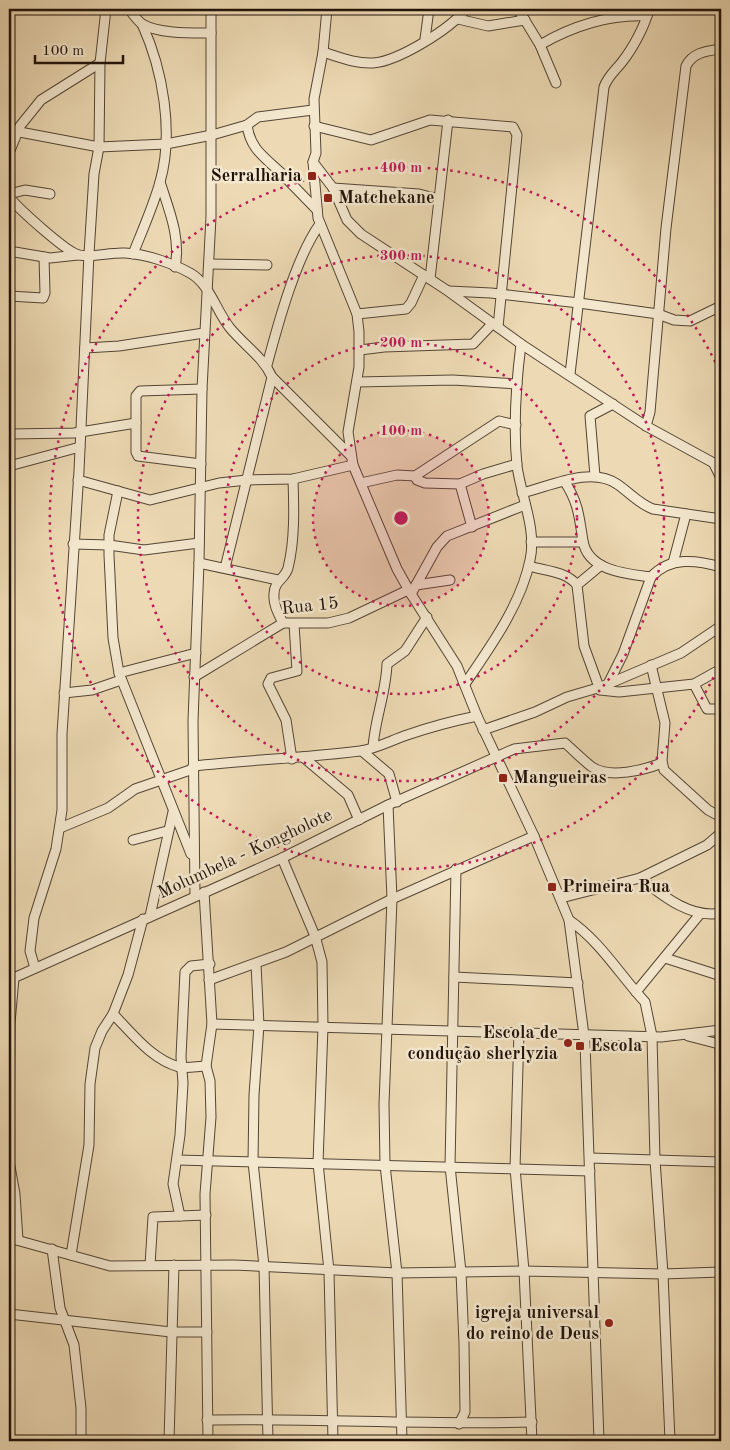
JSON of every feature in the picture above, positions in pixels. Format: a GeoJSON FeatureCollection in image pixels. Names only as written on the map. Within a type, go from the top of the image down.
{"type":"FeatureCollection","features":[{"type":"Feature","properties":{"kind":"street"},"geometry":{"type":"LineString","coordinates":[[35,968],[30,951],[36,910],[56,849],[60,828],[64,693],[80,447],[94,174],[99,148],[100,63],[106,9]]}},
{"type":"Feature","properties":{"kind":"street"},"geometry":{"type":"LineString","coordinates":[[129,9],[142,24],[155,55],[167,127],[160,182],[133,254]]}},
{"type":"Feature","properties":{"kind":"street"},"geometry":{"type":"LineString","coordinates":[[195,896],[193,859],[194,677],[199,563],[204,333],[209,264],[212,135],[211,9]]}},
{"type":"Feature","properties":{"kind":"street"},"geometry":{"type":"LineString","coordinates":[[326,9],[323,52],[313,110],[316,153],[313,162],[320,224],[357,314],[360,350],[357,382],[348,432],[352,460],[412,590],[450,652],[465,684],[476,716],[534,836],[569,920],[585,1039],[599,1441]]}},
{"type":"Feature","properties":{"kind":"street"},"geometry":{"type":"LineString","coordinates":[[425,39],[429,9]]}},
{"type":"Feature","properties":{"kind":"street"},"geometry":{"type":"LineString","coordinates":[[323,52],[373,63],[399,55],[458,19],[466,9]]}},
{"type":"Feature","properties":{"kind":"street"},"geometry":{"type":"LineString","coordinates":[[518,9],[540,45],[556,83]]}},
{"type":"Feature","properties":{"kind":"street"},"geometry":{"type":"LineString","coordinates":[[540,45],[553,37],[596,22],[648,12]]}},
{"type":"Feature","properties":{"kind":"street"},"geometry":{"type":"LineString","coordinates":[[570,374],[604,87],[612,72],[622,62],[630,49],[648,12]]}},
{"type":"Feature","properties":{"kind":"street"},"geometry":{"type":"LineString","coordinates":[[458,19],[488,26],[525,20]]}},
{"type":"Feature","properties":{"kind":"street"},"geometry":{"type":"LineString","coordinates":[[142,24],[179,32],[211,33]]}},
{"type":"Feature","properties":{"kind":"street"},"geometry":{"type":"LineString","coordinates":[[646,426],[650,412],[672,170],[686,66],[694,55],[721,49]]}},
{"type":"Feature","properties":{"kind":"street"},"geometry":{"type":"LineString","coordinates":[[9,153],[14,130],[20,126],[41,100],[100,63]]}},
{"type":"Feature","properties":{"kind":"street"},"geometry":{"type":"LineString","coordinates":[[14,130],[99,148],[166,144],[212,135],[247,125],[258,117],[313,110]]}},
{"type":"Feature","properties":{"kind":"street"},"geometry":{"type":"LineString","coordinates":[[314,126],[370,140],[424,121],[448,120],[507,126],[515,130],[500,294],[495,325],[473,344],[384,347],[360,350]]}},
{"type":"Feature","properties":{"kind":"street"},"geometry":{"type":"LineString","coordinates":[[357,314],[406,310],[427,277],[440,199],[448,120]]}},
{"type":"Feature","properties":{"kind":"street"},"geometry":{"type":"LineString","coordinates":[[247,125],[248,136],[256,150],[317,210]]}},
{"type":"Feature","properties":{"kind":"street"},"geometry":{"type":"LineString","coordinates":[[313,162],[333,188],[348,220],[355,228],[448,291],[521,344],[570,374],[646,426],[718,466],[721,478]]}},
{"type":"Feature","properties":{"kind":"street"},"geometry":{"type":"LineString","coordinates":[[160,182],[175,234],[177,256],[175,267]]}},
{"type":"Feature","properties":{"kind":"street"},"geometry":{"type":"LineString","coordinates":[[333,188],[419,194],[440,199]]}},
{"type":"Feature","properties":{"kind":"street"},"geometry":{"type":"LineString","coordinates":[[50,194],[25,190],[9,195],[57,240],[78,255]]}},
{"type":"Feature","properties":{"kind":"street"},"geometry":{"type":"LineString","coordinates":[[267,365],[280,321],[306,248],[320,224]]}},
{"type":"Feature","properties":{"kind":"street"},"geometry":{"type":"LineString","coordinates":[[9,251],[44,257],[133,254],[191,274],[208,291],[227,324],[239,339],[267,365],[272,377],[352,460]]}},
{"type":"Feature","properties":{"kind":"street"},"geometry":{"type":"LineString","coordinates":[[9,296],[43,298],[45,292],[44,257]]}},
{"type":"Feature","properties":{"kind":"street"},"geometry":{"type":"LineString","coordinates":[[209,264],[267,264]]}},
{"type":"Feature","properties":{"kind":"street"},"geometry":{"type":"LineString","coordinates":[[448,291],[500,294],[579,303],[658,314],[674,320],[690,321],[721,306]]}},
{"type":"Feature","properties":{"kind":"street"},"geometry":{"type":"LineString","coordinates":[[85,348],[119,346],[204,333]]}},
{"type":"Feature","properties":{"kind":"street"},"geometry":{"type":"LineString","coordinates":[[465,684],[506,620],[529,566],[531,542],[517,464],[517,384],[521,344]]}},
{"type":"Feature","properties":{"kind":"street"},"geometry":{"type":"LineString","coordinates":[[225,568],[272,377]]}},
{"type":"Feature","properties":{"kind":"street"},"geometry":{"type":"LineString","coordinates":[[357,382],[453,380],[517,384]]}},
{"type":"Feature","properties":{"kind":"street"},"geometry":{"type":"LineString","coordinates":[[201,464],[138,456],[136,452],[136,396],[140,391],[202,389]]}},
{"type":"Feature","properties":{"kind":"street"},"geometry":{"type":"LineString","coordinates":[[595,476],[590,416],[614,404]]}},
{"type":"Feature","properties":{"kind":"street"},"geometry":{"type":"LineString","coordinates":[[415,476],[499,421],[516,425]]}},
{"type":"Feature","properties":{"kind":"street"},"geometry":{"type":"LineString","coordinates":[[9,434],[80,431],[136,423]]}},
{"type":"Feature","properties":{"kind":"street"},"geometry":{"type":"LineString","coordinates":[[9,466],[80,447]]}},
{"type":"Feature","properties":{"kind":"street"},"geometry":{"type":"LineString","coordinates":[[78,480],[150,500],[201,487],[247,480],[293,479],[352,460]]}},
{"type":"Feature","properties":{"kind":"street"},"geometry":{"type":"LineString","coordinates":[[361,483],[397,475],[415,476],[425,483],[460,484],[482,474],[517,464]]}},
{"type":"Feature","properties":{"kind":"street"},"geometry":{"type":"LineString","coordinates":[[522,493],[595,476],[607,478],[649,507],[721,520]]}},
{"type":"Feature","properties":{"kind":"street"},"geometry":{"type":"LineString","coordinates":[[283,622],[274,602],[274,592],[278,580],[285,575],[288,567],[294,522],[293,479]]}},
{"type":"Feature","properties":{"kind":"street"},"geometry":{"type":"LineString","coordinates":[[564,482],[578,508],[583,542],[589,554],[601,565],[613,570],[651,577]]}},
{"type":"Feature","properties":{"kind":"street"},"geometry":{"type":"LineString","coordinates":[[460,484],[472,527]]}},
{"type":"Feature","properties":{"kind":"street"},"geometry":{"type":"LineString","coordinates":[[118,491],[109,545],[113,638],[120,676],[193,859]]}},
{"type":"Feature","properties":{"kind":"street"},"geometry":{"type":"LineString","coordinates":[[412,590],[443,540],[451,534],[525,505]]}},
{"type":"Feature","properties":{"kind":"street"},"geometry":{"type":"LineString","coordinates":[[673,562],[686,514]]}},
{"type":"Feature","properties":{"kind":"street"},"geometry":{"type":"LineString","coordinates":[[531,542],[583,542]]}},
{"type":"Feature","properties":{"kind":"street"},"geometry":{"type":"LineString","coordinates":[[73,544],[109,545],[144,550],[199,543]]}},
{"type":"Feature","properties":{"kind":"street"},"geometry":{"type":"LineString","coordinates":[[608,684],[623,654],[651,577],[673,562],[698,562],[721,567]]}},
{"type":"Feature","properties":{"kind":"street"},"geometry":{"type":"LineString","coordinates":[[199,563],[278,580]]}},
{"type":"Feature","properties":{"kind":"street"},"geometry":{"type":"LineString","coordinates":[[577,585],[601,565]]}},
{"type":"Feature","properties":{"kind":"street"},"geometry":{"type":"LineString","coordinates":[[529,566],[572,578],[577,585],[584,646],[598,687],[607,692],[694,684],[721,669]]}},
{"type":"Feature","properties":{"kind":"street","name":"Rua 15"},"geometry":{"type":"LineString","coordinates":[[194,677],[283,622],[294,624],[328,623],[348,618],[412,590],[450,580]]}},
{"type":"Feature","properties":{"kind":"street"},"geometry":{"type":"LineString","coordinates":[[373,747],[377,716],[387,682],[387,664],[405,651],[427,617]]}},
{"type":"Feature","properties":{"kind":"street"},"geometry":{"type":"LineString","coordinates":[[292,759],[286,720],[268,684],[271,678],[297,671],[294,624]]}},
{"type":"Feature","properties":{"kind":"street"},"geometry":{"type":"LineString","coordinates":[[484,730],[535,712],[567,697],[608,684],[681,653],[721,626]]}},
{"type":"Feature","properties":{"kind":"street"},"geometry":{"type":"LineString","coordinates":[[64,693],[92,690],[120,676],[196,653]]}},
{"type":"Feature","properties":{"kind":"street"},"geometry":{"type":"LineString","coordinates":[[651,665],[665,723],[662,763],[664,770],[672,780],[708,810],[721,817]]}},
{"type":"Feature","properties":{"kind":"street"},"geometry":{"type":"LineString","coordinates":[[694,684],[707,709],[721,709]]}},
{"type":"Feature","properties":{"kind":"street"},"geometry":{"type":"LineString","coordinates":[[60,828],[108,808],[135,789],[193,767],[240,760],[292,759],[362,751],[432,726],[476,716]]}},
{"type":"Feature","properties":{"kind":"street","name":"Molumbela - Kongholote"},"geometry":{"type":"LineString","coordinates":[[11,979],[282,858],[393,804],[514,749],[563,742],[593,768],[604,772],[641,769],[662,763]]}},
{"type":"Feature","properties":{"kind":"street"},"geometry":{"type":"LineString","coordinates":[[362,751],[389,774],[393,804],[385,1165],[397,1273],[402,1441]]}},
{"type":"Feature","properties":{"kind":"street"},"geometry":{"type":"LineString","coordinates":[[303,757],[348,795],[360,820]]}},
{"type":"Feature","properties":{"kind":"street"},"geometry":{"type":"LineString","coordinates":[[70,1255],[88,1145],[90,1084],[95,1048],[102,1031],[113,1014],[147,917],[173,812]]}},
{"type":"Feature","properties":{"kind":"street"},"geometry":{"type":"LineString","coordinates":[[133,840],[167,831]]}},
{"type":"Feature","properties":{"kind":"street"},"geometry":{"type":"LineString","coordinates":[[561,898],[640,878],[707,844],[721,833]]}},
{"type":"Feature","properties":{"kind":"street"},"geometry":{"type":"LineString","coordinates":[[210,980],[286,952],[392,899],[534,836]]}},
{"type":"Feature","properties":{"kind":"street"},"geometry":{"type":"LineString","coordinates":[[282,858],[316,936],[322,962],[323,1027],[318,1163],[329,1270],[333,1441]]}},
{"type":"Feature","properties":{"kind":"street"},"geometry":{"type":"LineString","coordinates":[[456,870],[450,1166],[461,1272],[465,1412],[459,1424]]}},
{"type":"Feature","properties":{"kind":"street"},"geometry":{"type":"LineString","coordinates":[[640,878],[675,902],[700,914],[721,914]]}},
{"type":"Feature","properties":{"kind":"street"},"geometry":{"type":"LineString","coordinates":[[204,892],[210,964],[209,1002],[212,1024],[206,1066],[211,1105],[206,1215],[208,1441]]}},
{"type":"Feature","properties":{"kind":"street"},"geometry":{"type":"LineString","coordinates":[[636,992],[700,914]]}},
{"type":"Feature","properties":{"kind":"street"},"geometry":{"type":"LineString","coordinates":[[569,920],[591,938],[645,1002],[649,1011],[652,1036],[655,1160],[663,1274],[670,1441]]}},
{"type":"Feature","properties":{"kind":"street"},"geometry":{"type":"LineString","coordinates":[[665,958],[721,976]]}},
{"type":"Feature","properties":{"kind":"street"},"geometry":{"type":"LineString","coordinates":[[180,1216],[173,1184],[177,1160],[183,1083],[181,1068],[185,972],[191,966],[210,964]]}},
{"type":"Feature","properties":{"kind":"street"},"geometry":{"type":"LineString","coordinates":[[256,964],[259,1026],[254,1095],[253,1162],[264,1266],[268,1441]]}},
{"type":"Feature","properties":{"kind":"street"},"geometry":{"type":"LineString","coordinates":[[454,978],[578,983]]}},
{"type":"Feature","properties":{"kind":"street"},"geometry":{"type":"LineString","coordinates":[[11,979],[9,1161],[15,1194],[14,1239],[110,1266],[264,1266],[397,1273],[524,1271],[593,1274],[663,1274],[721,1272]]}},
{"type":"Feature","properties":{"kind":"street"},"geometry":{"type":"LineString","coordinates":[[113,1014],[149,1051],[181,1068],[206,1066]]}},
{"type":"Feature","properties":{"kind":"street"},"geometry":{"type":"LineString","coordinates":[[212,1024],[519,1032],[585,1039],[721,1030],[719,1044],[721,1184]]}},
{"type":"Feature","properties":{"kind":"street"},"geometry":{"type":"LineString","coordinates":[[519,1032],[515,1168],[524,1271],[532,1441]]}},
{"type":"Feature","properties":{"kind":"street"},"geometry":{"type":"LineString","coordinates":[[683,1034],[719,1044]]}},
{"type":"Feature","properties":{"kind":"street"},"geometry":{"type":"LineString","coordinates":[[590,1158],[721,1162]]}},
{"type":"Feature","properties":{"kind":"street"},"geometry":{"type":"LineString","coordinates":[[177,1160],[590,1171]]}},
{"type":"Feature","properties":{"kind":"street"},"geometry":{"type":"LineString","coordinates":[[150,1265],[153,1217],[206,1215]]}},
{"type":"Feature","properties":{"kind":"street"},"geometry":{"type":"LineString","coordinates":[[52,1249],[64,1320],[74,1345],[81,1408],[81,1441]]}},
{"type":"Feature","properties":{"kind":"street"},"geometry":{"type":"LineString","coordinates":[[169,1441],[174,1265]]}},
{"type":"Feature","properties":{"kind":"street"},"geometry":{"type":"LineString","coordinates":[[9,1314],[171,1332],[207,1332]]}},
{"type":"Feature","properties":{"kind":"street"},"geometry":{"type":"LineString","coordinates":[[465,1412],[475,1424]]}},
{"type":"Feature","properties":{"kind":"street"},"geometry":{"type":"LineString","coordinates":[[208,1420],[402,1420],[459,1424],[532,1422]]}},
{"type":"Feature","properties":{"kind":"street"},"geometry":{"type":"LineString","coordinates":[[402,1431],[412,1422]]}},
{"type":"Feature","properties":{"kind":"place","name":"Serralharia"},"geometry":{"type":"Point","coordinates":[312,176]}},
{"type":"Feature","properties":{"kind":"place","name":"Matchekane"},"geometry":{"type":"Point","coordinates":[328,198]}},
{"type":"Feature","properties":{"kind":"place","name":"Mangueiras"},"geometry":{"type":"Point","coordinates":[503,778]}},
{"type":"Feature","properties":{"kind":"place","name":"Primeira Rua"},"geometry":{"type":"Point","coordinates":[552,887]}},
{"type":"Feature","properties":{"kind":"place","name":"Escola de condução sherlyzia"},"geometry":{"type":"Point","coordinates":[568,1043]}},
{"type":"Feature","properties":{"kind":"place","name":"Escola"},"geometry":{"type":"Point","coordinates":[580,1046]}},
{"type":"Feature","properties":{"kind":"place","name":"igreja universal do reino de Deus"},"geometry":{"type":"Point","coordinates":[609,1323]}}]}
